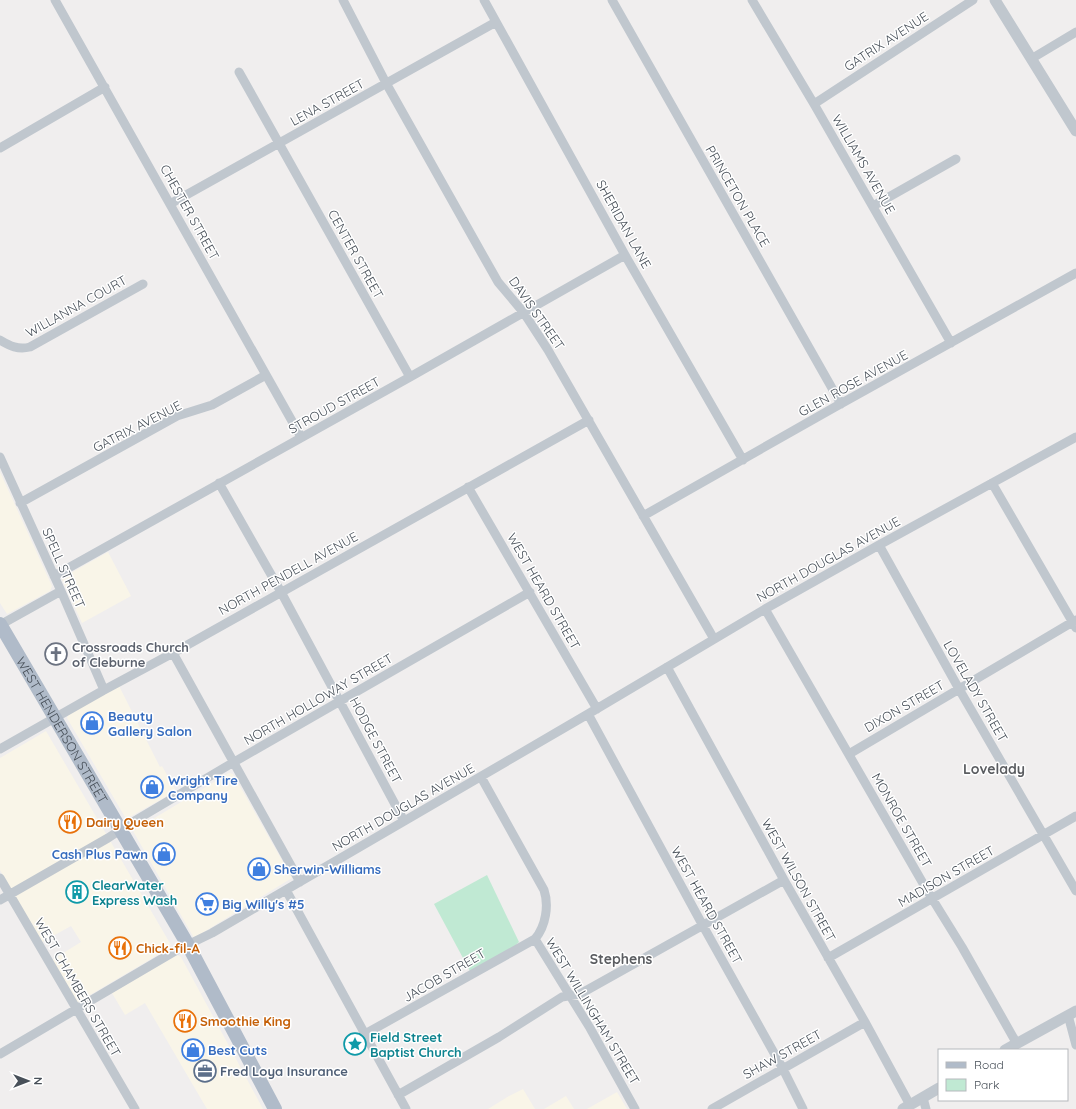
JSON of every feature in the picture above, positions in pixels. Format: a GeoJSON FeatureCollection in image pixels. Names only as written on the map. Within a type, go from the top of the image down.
{"type":"FeatureCollection","features":[{"type":"Feature","properties":{"kind":"main road","name":"WEST HENDERSON STREET"},"geometry":{"type":"LineString","coordinates":[[0,624],[188,945],[275,1109]]}},
{"type":"Feature","properties":{"kind":"street","name":"CHESTER STREET"},"geometry":{"type":"LineString","coordinates":[[56,0],[301,437]]}},
{"type":"Feature","properties":{"kind":"street","name":"DAVIS STREET"},"geometry":{"type":"LineString","coordinates":[[343,0],[386,83],[498,282],[524,313],[548,350],[714,639]]}},
{"type":"Feature","properties":{"kind":"street","name":"SHERIDAN LANE"},"geometry":{"type":"LineString","coordinates":[[484,0],[625,255],[743,460]]}},
{"type":"Feature","properties":{"kind":"street","name":"PRINCETON PLACE"},"geometry":{"type":"LineString","coordinates":[[612,0],[841,404]]}},
{"type":"Feature","properties":{"kind":"street","name":"WILLIAMS AVENUE"},"geometry":{"type":"LineString","coordinates":[[752,0],[814,104],[951,344]]}},
{"type":"Feature","properties":{"kind":"street","name":"GATRIX AVENUE"},"geometry":{"type":"LineString","coordinates":[[814,104],[973,0]]}},
{"type":"Feature","properties":{"kind":"street"},"geometry":{"type":"LineString","coordinates":[[996,0],[1076,131]]}},
{"type":"Feature","properties":{"kind":"street","name":"LENA STREET"},"geometry":{"type":"LineString","coordinates":[[170,204],[496,22]]}},
{"type":"Feature","properties":{"kind":"street"},"geometry":{"type":"LineString","coordinates":[[1031,58],[1076,32]]}},
{"type":"Feature","properties":{"kind":"street","name":"CENTER STREET"},"geometry":{"type":"LineString","coordinates":[[239,72],[410,377]]}},
{"type":"Feature","properties":{"kind":"street"},"geometry":{"type":"LineString","coordinates":[[0,148],[105,87]]}},
{"type":"Feature","properties":{"kind":"street"},"geometry":{"type":"LineString","coordinates":[[873,206],[956,159]]}},
{"type":"Feature","properties":{"kind":"street","name":"STROUD STREET"},"geometry":{"type":"LineString","coordinates":[[54,576],[625,255]]}},
{"type":"Feature","properties":{"kind":"street","name":"GLEN ROSE AVENUE"},"geometry":{"type":"LineString","coordinates":[[643,516],[1076,273]]}},
{"type":"Feature","properties":{"kind":"street","name":"WILLANNA COURT"},"geometry":{"type":"LineString","coordinates":[[0,340],[12,347],[30,347],[143,284]]}},
{"type":"Feature","properties":{"kind":"street","name":"GATRIX AVENUE"},"geometry":{"type":"LineString","coordinates":[[20,503],[177,416],[212,405],[266,375]]}},
{"type":"Feature","properties":{"kind":"street","name":"NORTH PENDELL AVENUE"},"geometry":{"type":"LineString","coordinates":[[0,749],[589,420]]}},
{"type":"Feature","properties":{"kind":"street","name":"NORTH DOUGLAS AVENUE"},"geometry":{"type":"LineString","coordinates":[[0,1054],[175,951],[201,940],[766,609],[878,545],[1076,437]]}},
{"type":"Feature","properties":{"kind":"street","name":"SPELL STREET"},"geometry":{"type":"LineString","coordinates":[[0,457],[104,690]]}},
{"type":"Feature","properties":{"kind":"street","name":"HODGE STREET"},"geometry":{"type":"LineString","coordinates":[[219,483],[281,592],[404,821]]}},
{"type":"Feature","properties":{"kind":"street"},"geometry":{"type":"LineString","coordinates":[[992,483],[1075,624]]}},
{"type":"Feature","properties":{"kind":"street","name":"WEST HEARD STREET"},"geometry":{"type":"LineString","coordinates":[[468,487],[597,709]]}},
{"type":"Feature","properties":{"kind":"street","name":"LOVELADY STREET"},"geometry":{"type":"LineString","coordinates":[[878,545],[959,689],[1076,891]]}},
{"type":"Feature","properties":{"kind":"street"},"geometry":{"type":"LineString","coordinates":[[0,624],[60,591]]}},
{"type":"Feature","properties":{"kind":"street","name":"NORTH HOLLOWAY STREET"},"geometry":{"type":"LineString","coordinates":[[0,900],[234,762],[530,592]]}},
{"type":"Feature","properties":{"kind":"street","name":"MONROE STREET"},"geometry":{"type":"LineString","coordinates":[[766,609],[933,899],[962,946],[1016,1044]]}},
{"type":"Feature","properties":{"kind":"street","name":"DIXON STREET"},"geometry":{"type":"LineString","coordinates":[[849,754],[959,689],[1075,624]]}},
{"type":"Feature","properties":{"kind":"street"},"geometry":{"type":"LineString","coordinates":[[173,653],[300,882]]}},
{"type":"Feature","properties":{"kind":"street","name":"WEST WILSON STREET"},"geometry":{"type":"LineString","coordinates":[[667,668],[784,880],[865,1022],[906,1107]]}},
{"type":"Feature","properties":{"kind":"street","name":"WEST HEARD STREET"},"geometry":{"type":"LineString","coordinates":[[588,714],[783,1069],[803,1109]]}},
{"type":"Feature","properties":{"kind":"street","name":"WEST WILLINGHAM STREET"},"geometry":{"type":"LineString","coordinates":[[481,776],[544,890],[547,900],[546,910],[540,933],[535,938],[590,1028],[635,1109]]}},
{"type":"Feature","properties":{"kind":"street","name":"MADISON STREET"},"geometry":{"type":"LineString","coordinates":[[828,958],[1076,816]]}},
{"type":"Feature","properties":{"kind":"street","name":"WEST CHAMBERS STREET"},"geometry":{"type":"LineString","coordinates":[[0,878],[135,1109]]}},
{"type":"Feature","properties":{"kind":"street"},"geometry":{"type":"LineString","coordinates":[[398,1095],[499,1037],[562,997],[580,994],[702,924],[784,880]]}},
{"type":"Feature","properties":{"kind":"street"},"geometry":{"type":"LineString","coordinates":[[286,890],[398,1095],[403,1108]]}},
{"type":"Feature","properties":{"kind":"street","name":"JACOB STREET"},"geometry":{"type":"LineString","coordinates":[[365,1034],[535,938]]}},
{"type":"Feature","properties":{"kind":"street"},"geometry":{"type":"LineString","coordinates":[[1007,1049],[1072,1013],[1076,1045]]}},
{"type":"Feature","properties":{"kind":"street","name":"SHAW STREET"},"geometry":{"type":"LineString","coordinates":[[712,1109],[865,1022]]}},
{"type":"Feature","properties":{"kind":"street"},"geometry":{"type":"LineString","coordinates":[[906,1107],[938,1089]]}},
{"type":"Feature","properties":{"kind":"street"},"geometry":{"type":"LineString","coordinates":[[923,1098],[926,1109]]}},
{"type":"Feature","properties":{"kind":"shaded area"},"geometry":{"type":"Polygon","coordinates":[[[0,472],[52,586],[50,591],[7,614],[0,603],[0,472]]]}},
{"type":"Feature","properties":{"kind":"shaded area"},"geometry":{"type":"Polygon","coordinates":[[[108,552],[131,596],[82,623],[62,578],[108,552]]]}},
{"type":"Feature","properties":{"kind":"shaded area"},"geometry":{"type":"Polygon","coordinates":[[[119,686],[160,767],[162,766],[176,791],[128,818],[125,817],[67,718],[68,715],[119,686]]]}},
{"type":"Feature","properties":{"kind":"shaded area"},"geometry":{"type":"Polygon","coordinates":[[[46,731],[171,945],[151,959],[78,1002],[52,960],[81,942],[71,926],[42,942],[0,870],[0,758],[46,731]]]}},
{"type":"Feature","properties":{"kind":"shaded area"},"geometry":{"type":"Polygon","coordinates":[[[229,773],[233,774],[292,878],[194,938],[133,831],[229,773]]]}},
{"type":"Feature","properties":{"kind":"shaded area"},"geometry":{"type":"Polygon","coordinates":[[[177,955],[181,957],[263,1109],[207,1109],[145,1003],[125,1015],[112,993],[177,955]]]}},
{"type":"Feature","properties":{"kind":"shaded area"},"geometry":{"type":"Polygon","coordinates":[[[523,1089],[535,1109],[488,1109],[509,1096],[523,1089]]]}},
{"type":"Feature","properties":{"kind":"shaded area"},"geometry":{"type":"Polygon","coordinates":[[[617,1092],[627,1109],[587,1109],[617,1092]]]}},
{"type":"Feature","properties":{"kind":"shaded area"},"geometry":{"type":"Polygon","coordinates":[[[566,1096],[574,1109],[544,1109],[566,1096]]]}},
{"type":"Feature","properties":{"kind":"green space"},"geometry":{"type":"Polygon","coordinates":[[[487,875],[519,942],[515,946],[470,971],[434,904],[487,875]]]}},
{"type":"Feature","properties":{"kind":"place","name":"Crossroads Church of Cleburne"},"geometry":{"type":"Point","coordinates":[56,654]}},
{"type":"Feature","properties":{"kind":"place","name":"Beauty Gallery Salon"},"geometry":{"type":"Point","coordinates":[92,723]}},
{"type":"Feature","properties":{"kind":"place","name":"Wright Tire Company"},"geometry":{"type":"Point","coordinates":[152,787]}},
{"type":"Feature","properties":{"kind":"place","name":"Dairy Queen"},"geometry":{"type":"Point","coordinates":[70,822]}},
{"type":"Feature","properties":{"kind":"place","name":"Cash Plus Pawn"},"geometry":{"type":"Point","coordinates":[164,854]}},
{"type":"Feature","properties":{"kind":"place","name":"Sherwin-Williams"},"geometry":{"type":"Point","coordinates":[259,869]}},
{"type":"Feature","properties":{"kind":"place","name":"ClearWater Express Wash"},"geometry":{"type":"Point","coordinates":[77,892]}},
{"type":"Feature","properties":{"kind":"place","name":"Big Willy's #5"},"geometry":{"type":"Point","coordinates":[207,904]}},
{"type":"Feature","properties":{"kind":"place","name":"Chick-fil-A"},"geometry":{"type":"Point","coordinates":[120,948]}},
{"type":"Feature","properties":{"kind":"place","name":"Smoothie King"},"geometry":{"type":"Point","coordinates":[185,1021]}},
{"type":"Feature","properties":{"kind":"place","name":"Field Street Baptist Church"},"geometry":{"type":"Point","coordinates":[355,1044]}},
{"type":"Feature","properties":{"kind":"place","name":"Best Cuts"},"geometry":{"type":"Point","coordinates":[193,1050]}},
{"type":"Feature","properties":{"kind":"place","name":"Fred Loya Insurance"},"geometry":{"type":"Point","coordinates":[205,1071]}},
{"type":"Feature","properties":{"kind":"district","name":"Lovelady"},"geometry":{"type":"Point","coordinates":[994,769]}},
{"type":"Feature","properties":{"kind":"district","name":"Stephens"},"geometry":{"type":"Point","coordinates":[621,959]}}]}
